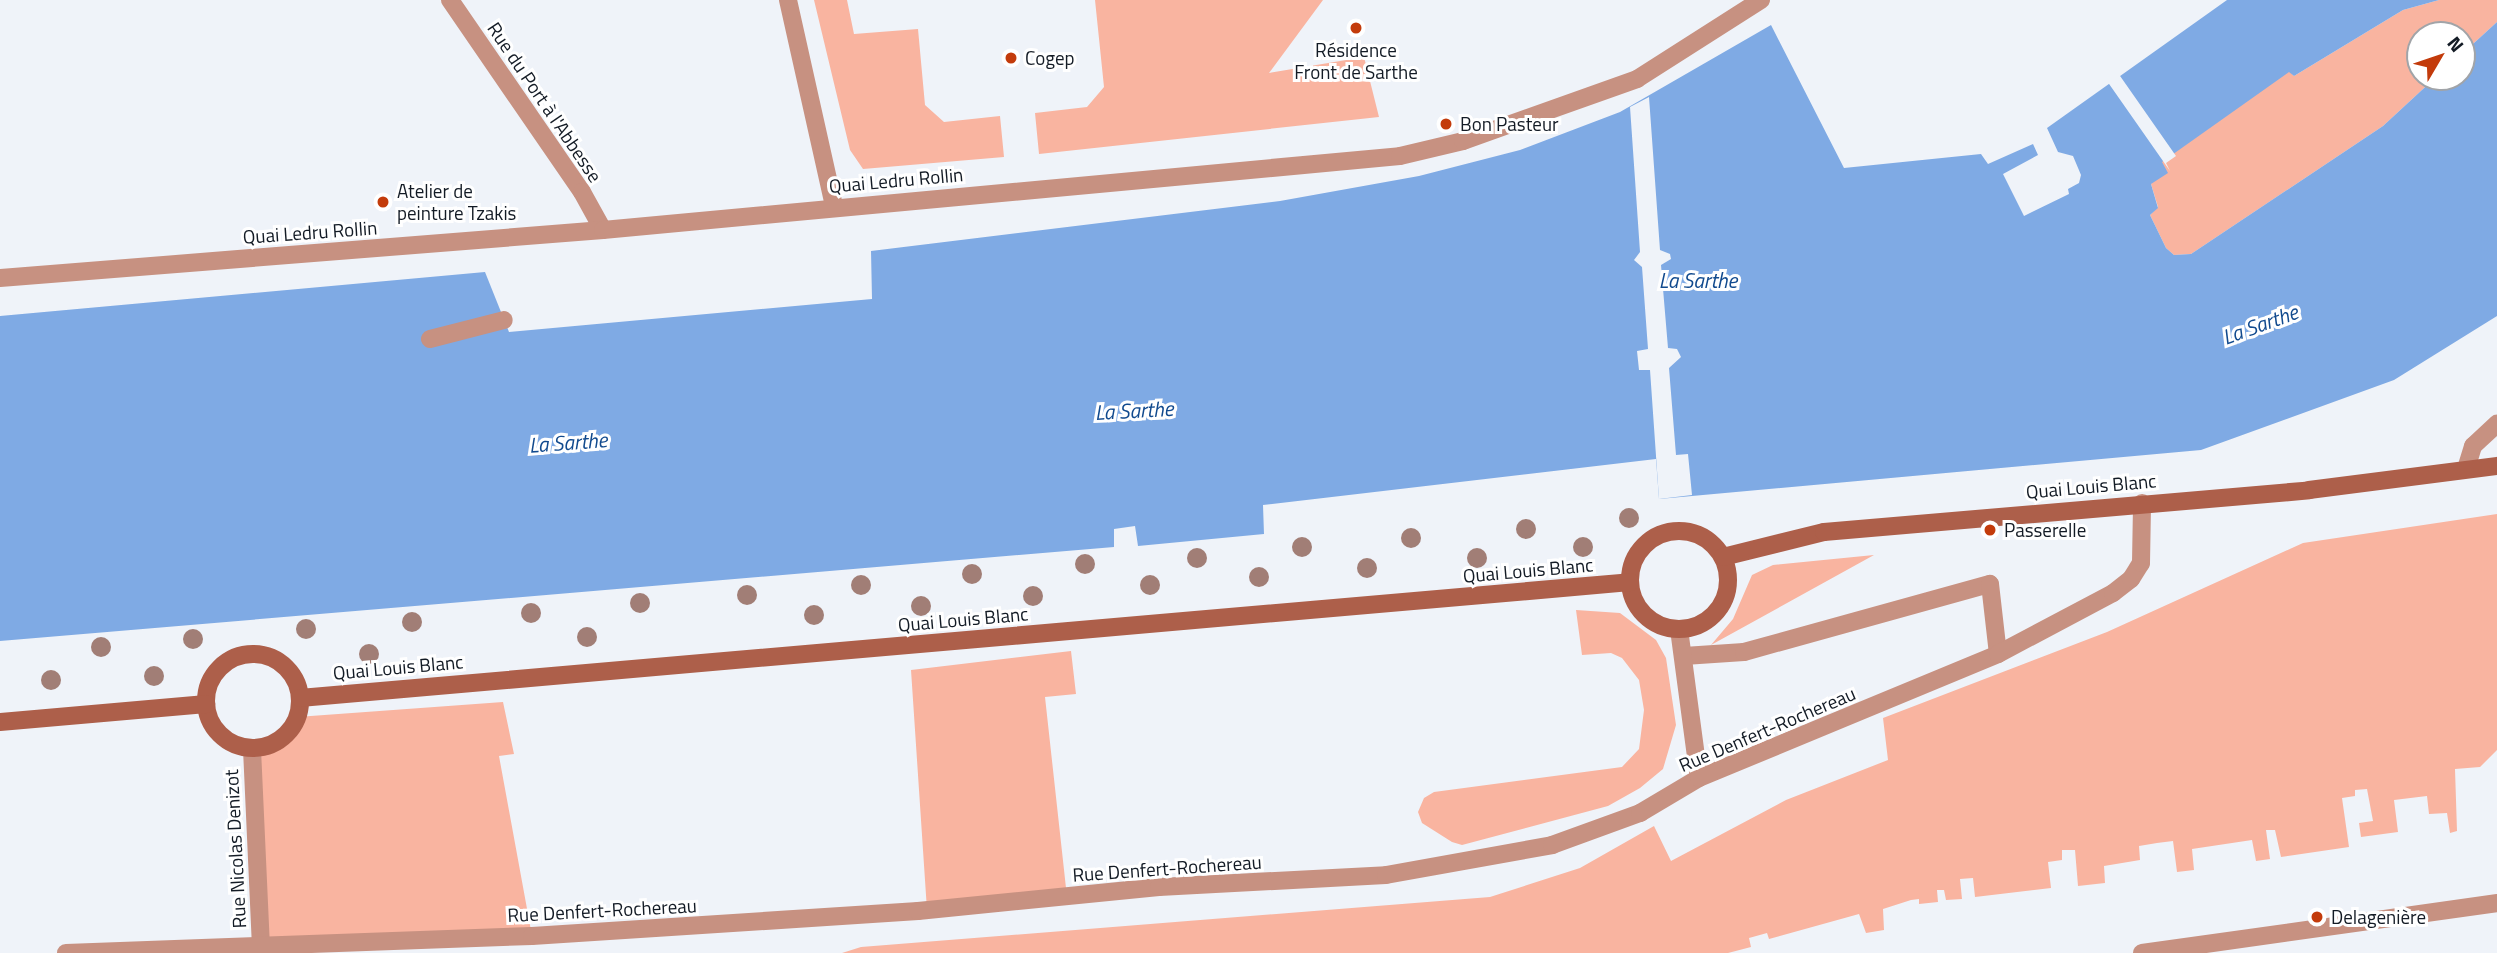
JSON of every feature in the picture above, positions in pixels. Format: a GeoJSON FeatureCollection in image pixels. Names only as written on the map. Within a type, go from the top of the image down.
{"type":"FeatureCollection","features":[{"type":"Feature","properties":{"kind":"main road","name":"Quai Louis Blanc"},"geometry":{"type":"LineString","coordinates":[[1723,557],[1824,532],[2309,490],[2497,466]]}},
{"type":"Feature","properties":{"kind":"main road"},"geometry":{"type":"LineString","coordinates":[[1664,533],[1702,536],[1723,557],[1728,579],[1722,604],[1704,622],[1679,629],[1665,627],[1640,610],[1630,582],[1635,557],[1664,533]]}},
{"type":"Feature","properties":{"kind":"main road","name":"Quai Louis Blanc"},"geometry":{"type":"LineString","coordinates":[[300,698],[1630,582]]}},
{"type":"Feature","properties":{"kind":"main road"},"geometry":{"type":"LineString","coordinates":[[250,654],[271,657],[288,669],[300,698],[289,733],[271,745],[252,749],[220,736],[206,704],[214,674],[230,660],[250,654]]}},
{"type":"Feature","properties":{"kind":"main road"},"geometry":{"type":"LineString","coordinates":[[0,722],[206,704]]}},
{"type":"Feature","properties":{"kind":"street","name":"Rue du Port à l'Abbesse"},"geometry":{"type":"LineString","coordinates":[[450,0],[582,192],[603,230]]}},
{"type":"Feature","properties":{"kind":"street"},"geometry":{"type":"LineString","coordinates":[[788,0],[834,206]]}},
{"type":"Feature","properties":{"kind":"street","name":"Quai Ledru Rollin"},"geometry":{"type":"LineString","coordinates":[[0,278],[603,230],[834,206],[1400,156],[1464,141],[1637,79],[1761,0]]}},
{"type":"Feature","properties":{"kind":"street"},"geometry":{"type":"LineString","coordinates":[[430,340],[504,320]]}},
{"type":"Feature","properties":{"kind":"street"},"geometry":{"type":"LineString","coordinates":[[2466,469],[2473,446],[2497,424]]}},
{"type":"Feature","properties":{"kind":"street","name":"Rue Denfert-Rochereau"},"geometry":{"type":"LineString","coordinates":[[66,953],[261,947],[535,945],[1451,866],[1552,845],[1640,813],[1699,778],[1998,654],[2113,593],[2136,575],[2142,557],[2142,503]]}},
{"type":"Feature","properties":{"kind":"street"},"geometry":{"type":"LineString","coordinates":[[1684,656],[1744,652],[1990,584],[1998,654]]}},
{"type":"Feature","properties":{"kind":"street"},"geometry":{"type":"LineString","coordinates":[[1679,629],[1699,778]]}},
{"type":"Feature","properties":{"kind":"street","name":"Rue Nicolas Denizot"},"geometry":{"type":"LineString","coordinates":[[252,749],[261,947]]}},
{"type":"Feature","properties":{"kind":"street"},"geometry":{"type":"LineString","coordinates":[[2142,953],[2497,904]]}},
{"type":"Feature","properties":{"kind":"shaded area"},"geometry":{"type":"Polygon","coordinates":[[[814,0],[847,0],[854,34],[918,29],[925,105],[944,122],[1000,116],[1004,157],[863,169],[850,150],[814,0]]]}},
{"type":"Feature","properties":{"kind":"shaded area"},"geometry":{"type":"Polygon","coordinates":[[[1095,0],[1323,0],[1269,73],[1364,57],[1379,117],[1039,154],[1035,113],[1087,107],[1104,87],[1095,0]]]}},
{"type":"Feature","properties":{"kind":"shaded area"},"geometry":{"type":"Polygon","coordinates":[[[2439,0],[2497,0],[2497,22],[2476,41],[2476,21],[2406,21],[2406,91],[2421,91],[2383,126],[2191,254],[2174,255],[2166,248],[2150,215],[2158,207],[2151,184],[2161,162],[2289,71],[2294,76],[2403,10],[2439,0]]]}},
{"type":"Feature","properties":{"kind":"shaded area"},"geometry":{"type":"Polygon","coordinates":[[[2497,514],[2497,750],[2480,767],[2455,769],[2457,831],[2450,833],[2447,813],[2429,814],[2427,796],[2394,800],[2398,832],[2361,837],[2359,823],[2373,821],[2367,789],[2355,790],[2355,796],[2342,798],[2349,847],[2281,857],[2275,830],[2266,830],[2270,859],[2256,861],[2252,840],[2192,849],[2194,870],[2177,872],[2173,841],[2157,843],[2139,846],[2140,860],[2104,866],[2105,883],[2078,886],[2075,850],[2062,850],[2062,860],[2048,862],[2051,888],[1975,897],[1973,878],[1960,879],[1962,899],[1946,900],[1944,890],[1937,890],[1938,902],[1919,904],[1919,899],[1911,900],[1883,909],[1884,930],[1866,933],[1859,914],[1769,939],[1767,933],[1749,938],[1751,947],[1728,953],[842,953],[861,947],[1490,897],[1580,868],[1654,826],[1671,861],[1786,800],[1888,760],[1883,718],[2107,632],[2303,543],[2497,514]]]}},
{"type":"Feature","properties":{"kind":"shaded area"},"geometry":{"type":"Polygon","coordinates":[[[1874,555],[1711,645],[1733,619],[1752,575],[1773,565],[1874,555]]]}},
{"type":"Feature","properties":{"kind":"shaded area"},"geometry":{"type":"Polygon","coordinates":[[[1576,610],[1620,613],[1656,640],[1666,658],[1676,725],[1663,769],[1640,788],[1608,806],[1462,845],[1452,842],[1422,823],[1418,812],[1424,798],[1434,792],[1622,767],[1639,749],[1644,710],[1639,680],[1622,658],[1611,653],[1582,655],[1576,610]]]}},
{"type":"Feature","properties":{"kind":"shaded area"},"geometry":{"type":"Polygon","coordinates":[[[1071,651],[1076,694],[1045,697],[1067,897],[927,910],[911,670],[1071,651]]]}},
{"type":"Feature","properties":{"kind":"shaded area"},"geometry":{"type":"Polygon","coordinates":[[[503,702],[514,754],[499,756],[532,936],[261,947],[252,749],[281,740],[297,717],[503,702]]]}},
{"type":"Feature","properties":{"kind":"water","name":"La Sarthe"},"geometry":{"type":"Polygon","coordinates":[[[2227,0],[2439,0],[2403,10],[2294,76],[2289,72],[2162,162],[2168,173],[2151,184],[2158,208],[2150,215],[2166,248],[2174,255],[2191,254],[2383,126],[2421,91],[2476,91],[2476,41],[2497,22],[2497,316],[2394,380],[2201,450],[1659,499],[1656,459],[1263,505],[1264,534],[1138,546],[1135,526],[1114,529],[1114,547],[0,641],[0,316],[485,272],[509,332],[872,299],[871,251],[1280,201],[1419,176],[1520,150],[1620,112],[1771,25],[1844,168],[1981,154],[1988,164],[2033,144],[2038,155],[2003,174],[2024,216],[2069,194],[2068,189],[2079,183],[2081,175],[2073,156],[2058,152],[2047,128],[2227,0]]]}},
{"type":"Feature","properties":{"kind":"pier"},"geometry":{"type":"Polygon","coordinates":[[[2118,73],[2176,156],[2166,163],[2170,171],[2107,81],[2118,73]]]}},
{"type":"Feature","properties":{"kind":"pier"},"geometry":{"type":"Polygon","coordinates":[[[1649,97],[1660,250],[1670,254],[1671,259],[1661,265],[1668,348],[1677,349],[1681,357],[1669,368],[1676,455],[1688,454],[1692,495],[1659,499],[1650,370],[1639,370],[1637,351],[1648,349],[1642,267],[1634,260],[1640,252],[1630,107],[1649,97]]]}},
{"type":"Feature","properties":{"kind":"place","name":"Résidence Front de Sarthe"},"geometry":{"type":"Point","coordinates":[1356,28]}},
{"type":"Feature","properties":{"kind":"place","name":"Cogep"},"geometry":{"type":"Point","coordinates":[1011,58]}},
{"type":"Feature","properties":{"kind":"place","name":"Bon Pasteur"},"geometry":{"type":"Point","coordinates":[1446,124]}},
{"type":"Feature","properties":{"kind":"place","name":"Atelier de peinture Tzakis"},"geometry":{"type":"Point","coordinates":[383,202]}},
{"type":"Feature","properties":{"kind":"place","name":"Passerelle"},"geometry":{"type":"Point","coordinates":[1990,530]}},
{"type":"Feature","properties":{"kind":"place","name":"Delagenière"},"geometry":{"type":"Point","coordinates":[2317,917]}}]}
